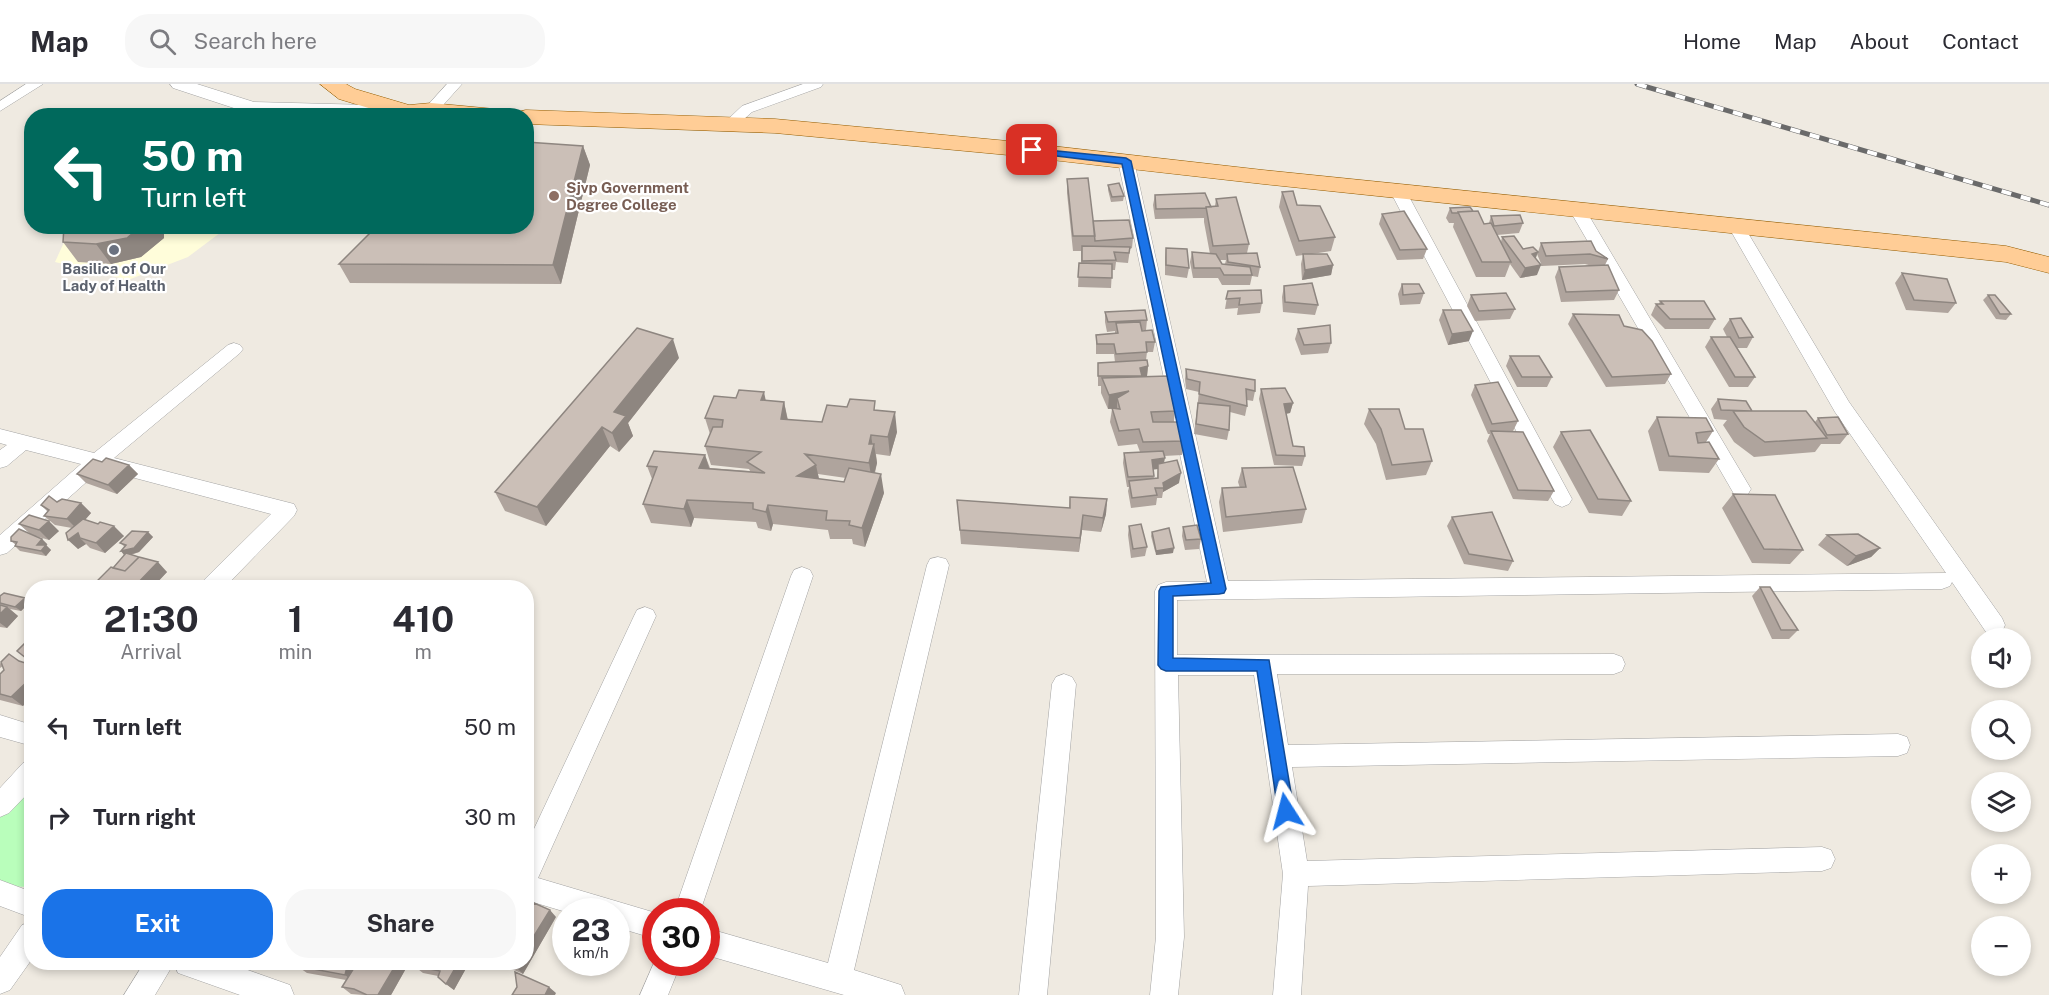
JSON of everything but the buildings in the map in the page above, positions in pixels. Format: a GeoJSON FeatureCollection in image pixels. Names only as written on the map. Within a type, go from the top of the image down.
{"type":"FeatureCollection","features":[{"type":"Feature","properties":{"kind":"main road"},"geometry":{"type":"LineString","coordinates":[[331,84],[346,94],[394,108]]}},
{"type":"Feature","properties":{"kind":"main road"},"geometry":{"type":"LineString","coordinates":[[534,117],[775,126],[1008,148],[2006,254],[2049,265]]}},
{"type":"Feature","properties":{"kind":"street"},"geometry":{"type":"LineString","coordinates":[[0,107],[36,84]]}},
{"type":"Feature","properties":{"kind":"street"},"geometry":{"type":"LineString","coordinates":[[179,84],[252,108]]}},
{"type":"Feature","properties":{"kind":"street"},"geometry":{"type":"LineString","coordinates":[[433,108],[455,84]]}},
{"type":"Feature","properties":{"kind":"street"},"geometry":{"type":"LineString","coordinates":[[730,124],[747,109],[816,84]]}},
{"type":"Feature","properties":{"kind":"street"},"geometry":{"type":"LineString","coordinates":[[1126,161],[1219,589]]}},
{"type":"Feature","properties":{"kind":"street"},"geometry":{"type":"LineString","coordinates":[[1398,191],[1562,499]]}},
{"type":"Feature","properties":{"kind":"street"},"geometry":{"type":"LineString","coordinates":[[1576,209],[1741,489]]}},
{"type":"Feature","properties":{"kind":"street"},"geometry":{"type":"LineString","coordinates":[[1736,226],[1842,407],[1994,625]]}},
{"type":"Feature","properties":{"kind":"street"},"geometry":{"type":"LineString","coordinates":[[2006,254],[2049,258]]}},
{"type":"Feature","properties":{"kind":"street"},"geometry":{"type":"LineString","coordinates":[[0,547],[97,461],[234,349]]}},
{"type":"Feature","properties":{"kind":"street"},"geometry":{"type":"LineString","coordinates":[[0,436],[287,510],[218,580]]}},
{"type":"Feature","properties":{"kind":"street"},"geometry":{"type":"LineString","coordinates":[[0,461],[23,442]]}},
{"type":"Feature","properties":{"kind":"street"},"geometry":{"type":"LineString","coordinates":[[838,980],[938,565]]}},
{"type":"Feature","properties":{"kind":"street"},"geometry":{"type":"LineString","coordinates":[[692,898],[802,576]]}},
{"type":"Feature","properties":{"kind":"street"},"geometry":{"type":"LineString","coordinates":[[1164,995],[1170,937],[1166,591],[1942,580]]}},
{"type":"Feature","properties":{"kind":"street"},"geometry":{"type":"LineString","coordinates":[[534,859],[645,616]]}},
{"type":"Feature","properties":{"kind":"street"},"geometry":{"type":"LineString","coordinates":[[1166,665],[1614,664]]}},
{"type":"Feature","properties":{"kind":"street"},"geometry":{"type":"LineString","coordinates":[[1264,665],[1296,874],[1287,995]]}},
{"type":"Feature","properties":{"kind":"street"},"geometry":{"type":"LineString","coordinates":[[1033,995],[1064,684]]}},
{"type":"Feature","properties":{"kind":"street"},"geometry":{"type":"LineString","coordinates":[[0,726],[24,734]]}},
{"type":"Feature","properties":{"kind":"street"},"geometry":{"type":"LineString","coordinates":[[1278,756],[1898,745]]}},
{"type":"Feature","properties":{"kind":"street"},"geometry":{"type":"LineString","coordinates":[[0,805],[24,780]]}},
{"type":"Feature","properties":{"kind":"street"},"geometry":{"type":"LineString","coordinates":[[1296,874],[1822,860]]}},
{"type":"Feature","properties":{"kind":"street"},"geometry":{"type":"LineString","coordinates":[[534,889],[563,898]]}},
{"type":"Feature","properties":{"kind":"street"},"geometry":{"type":"LineString","coordinates":[[0,893],[24,902]]}},
{"type":"Feature","properties":{"kind":"street"},"geometry":{"type":"LineString","coordinates":[[720,945],[891,995]]}},
{"type":"Feature","properties":{"kind":"street"},"geometry":{"type":"LineString","coordinates":[[0,980],[24,946]]}},
{"type":"Feature","properties":{"kind":"street"},"geometry":{"type":"LineString","coordinates":[[138,995],[155,970]]}},
{"type":"Feature","properties":{"kind":"street"},"geometry":{"type":"LineString","coordinates":[[208,970],[280,995]]}},
{"type":"Feature","properties":{"kind":"street"},"geometry":{"type":"LineString","coordinates":[[654,995],[662,976]]}},
{"type":"Feature","properties":{"kind":"shaded area"},"geometry":{"type":"Polygon","coordinates":[[[68,234],[219,234],[188,257],[128,280],[55,262],[68,234]]]}},
{"type":"Feature","properties":{"kind":"green space"},"geometry":{"type":"Polygon","coordinates":[[[24,785],[24,887],[0,886],[0,805],[24,785]]]}},
{"type":"Feature","properties":{"kind":"railway"},"geometry":{"type":"LineString","coordinates":[[1637,84],[2049,205]]}},
{"type":"Feature","properties":{"kind":"place","name":"Sjvp Government Degree College"},"geometry":{"type":"Point","coordinates":[554,196]}},
{"type":"Feature","properties":{"kind":"place","name":"Basilica of Our Lady of Health"},"geometry":{"type":"Point","coordinates":[114,250]}},
{"type":"Feature","properties":{"kind":"route"},"geometry":{"type":"LineString","coordinates":[[1032,150],[1126,161],[1219,589],[1166,591],[1166,665],[1264,665],[1286,811]]}}]}
